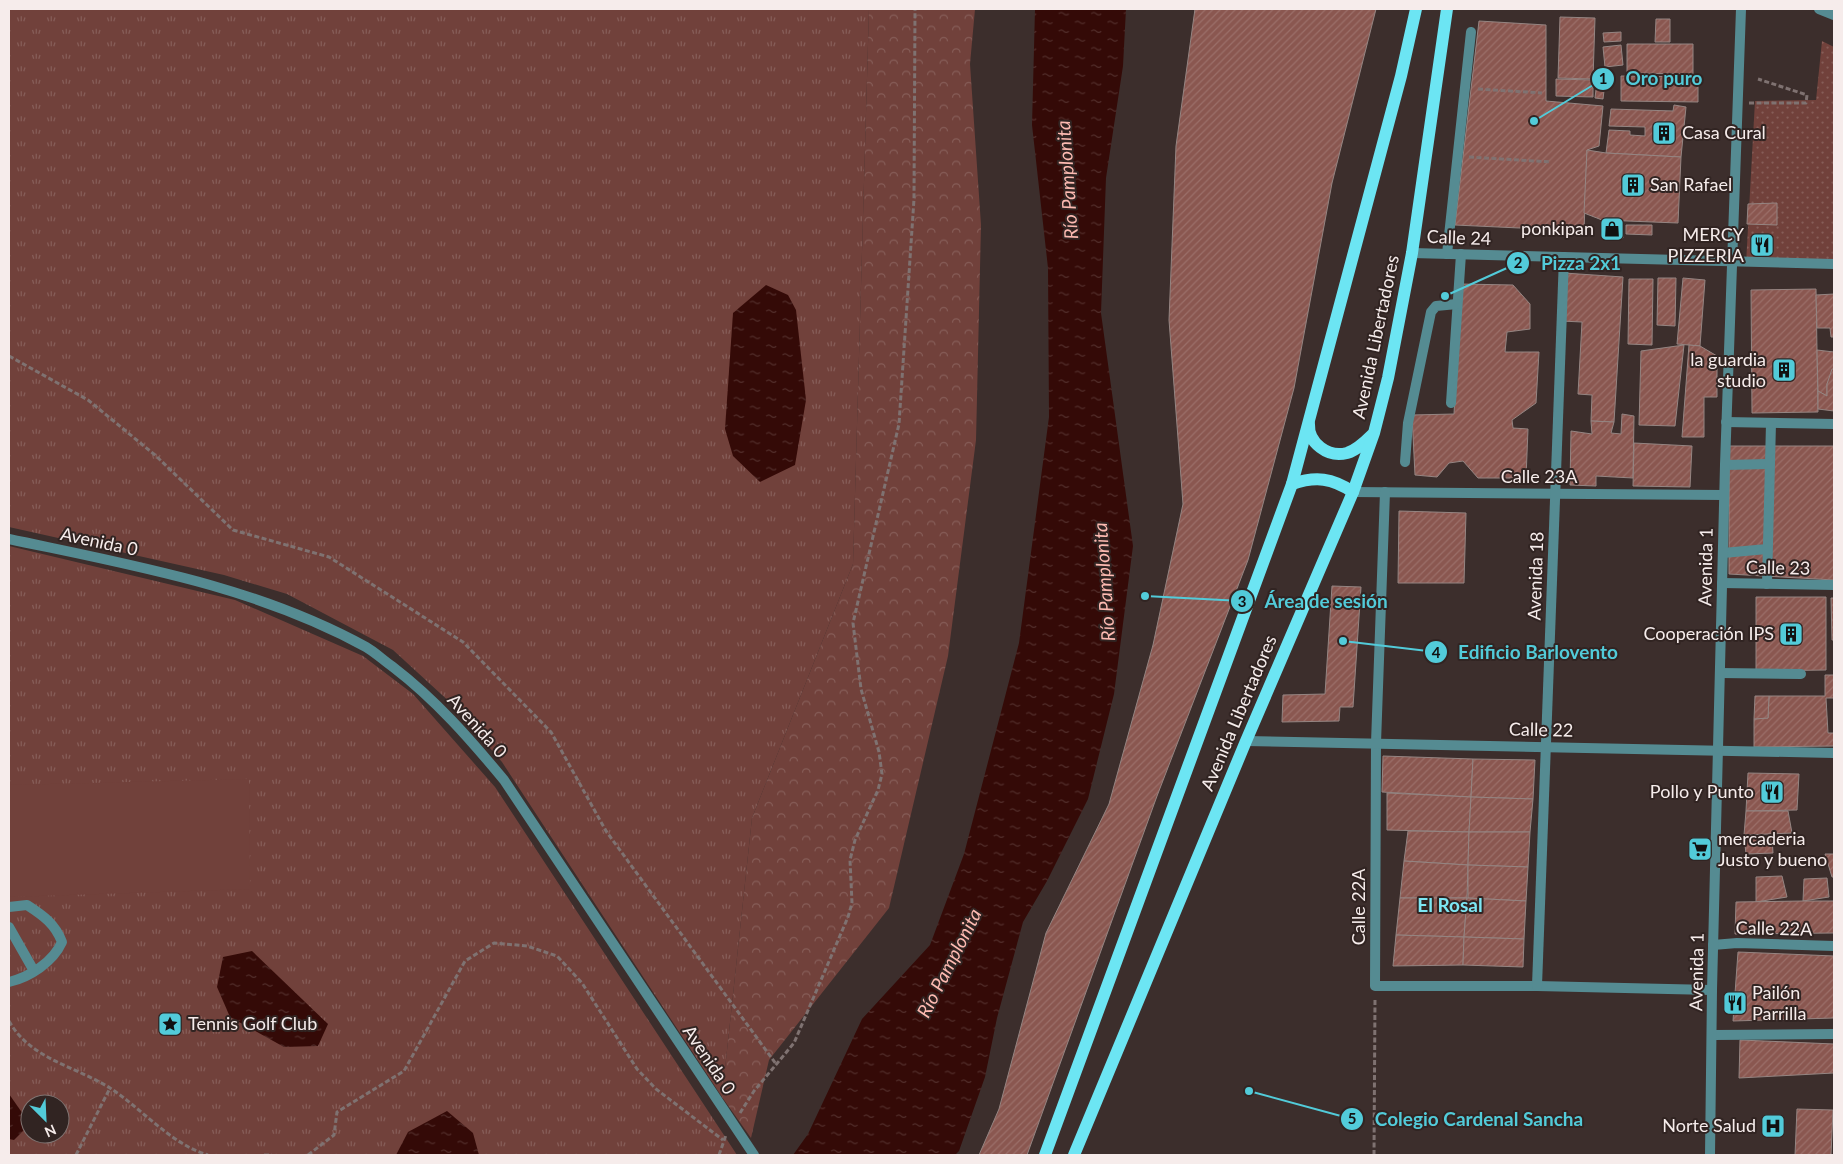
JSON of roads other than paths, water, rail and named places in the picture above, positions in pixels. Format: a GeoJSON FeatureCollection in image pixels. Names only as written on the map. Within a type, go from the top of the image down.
{"type":"FeatureCollection","features":[{"type":"Feature","properties":{"kind":"main road","name":"Avenida Libertadores"},"geometry":{"type":"LineString","coordinates":[[1044,1155],[1292,484],[1401,76],[1416,9]]}},
{"type":"Feature","properties":{"kind":"main road","name":"Avenida Libertadores"},"geometry":{"type":"LineString","coordinates":[[1074,1155],[1246,741],[1353,492],[1374,433],[1388,378],[1412,253],[1447,9]]}},
{"type":"Feature","properties":{"kind":"main road"},"geometry":{"type":"LineString","coordinates":[[1309,419],[1311,435],[1315,443],[1328,452],[1337,454],[1353,450],[1374,433]]}},
{"type":"Feature","properties":{"kind":"main road"},"geometry":{"type":"LineString","coordinates":[[1292,484],[1308,479],[1324,478],[1340,482],[1353,492]]}},
{"type":"Feature","properties":{"kind":"street","name":"Avenida 1"},"geometry":{"type":"LineString","coordinates":[[1710,1155],[1713,945],[1730,262],[1741,9]]}},
{"type":"Feature","properties":{"kind":"street"},"geometry":{"type":"LineString","coordinates":[[1819,9],[1834,15]]}},
{"type":"Feature","properties":{"kind":"street"},"geometry":{"type":"LineString","coordinates":[[1447,254],[1470,32]]}},
{"type":"Feature","properties":{"kind":"street","name":"Calle 24"},"geometry":{"type":"LineString","coordinates":[[1412,253],[1834,264]]}},
{"type":"Feature","properties":{"kind":"street"},"geometry":{"type":"LineString","coordinates":[[1451,404],[1461,254]]}},
{"type":"Feature","properties":{"kind":"street","name":"Avenida 18"},"geometry":{"type":"LineString","coordinates":[[1538,986],[1564,258]]}},
{"type":"Feature","properties":{"kind":"street"},"geometry":{"type":"LineString","coordinates":[[1405,462],[1408,423],[1431,312],[1436,306],[1457,304]]}},
{"type":"Feature","properties":{"kind":"street"},"geometry":{"type":"LineString","coordinates":[[1726,422],[1834,424]]}},
{"type":"Feature","properties":{"kind":"street"},"geometry":{"type":"LineString","coordinates":[[1767,584],[1768,464],[1771,423]]}},
{"type":"Feature","properties":{"kind":"street"},"geometry":{"type":"LineString","coordinates":[[1725,465],[1768,464]]}},
{"type":"Feature","properties":{"kind":"street","name":"Calle 23A"},"geometry":{"type":"LineString","coordinates":[[1353,492],[1724,494]]}},
{"type":"Feature","properties":{"kind":"street","name":"Calle 22A"},"geometry":{"type":"LineString","coordinates":[[1385,492],[1376,743],[1375,986],[1538,986]]}},
{"type":"Feature","properties":{"kind":"street","name":"Avenida 0"},"geometry":{"type":"LineString","coordinates":[[9,539],[186,578],[260,599],[367,648],[420,688],[466,735],[504,780],[754,1155]]}},
{"type":"Feature","properties":{"kind":"street"},"geometry":{"type":"LineString","coordinates":[[1723,553],[1767,549]]}},
{"type":"Feature","properties":{"kind":"street","name":"Calle 23"},"geometry":{"type":"LineString","coordinates":[[1722,583],[1834,585]]}},
{"type":"Feature","properties":{"kind":"street"},"geometry":{"type":"LineString","coordinates":[[1720,673],[1801,674]]}},
{"type":"Feature","properties":{"kind":"street","name":"Calle 22"},"geometry":{"type":"LineString","coordinates":[[1246,741],[1834,753]]}},
{"type":"Feature","properties":{"kind":"street"},"geometry":{"type":"LineString","coordinates":[[9,907],[28,905],[47,918],[57,929],[62,942],[56,956],[21,979],[9,982]]}},
{"type":"Feature","properties":{"kind":"street"},"geometry":{"type":"LineString","coordinates":[[9,927],[34,971]]}},
{"type":"Feature","properties":{"kind":"street","name":"Calle 22A"},"geometry":{"type":"LineString","coordinates":[[1713,945],[1738,943],[1834,946]]}},
{"type":"Feature","properties":{"kind":"street"},"geometry":{"type":"LineString","coordinates":[[1538,986],[1712,990]]}},
{"type":"Feature","properties":{"kind":"street"},"geometry":{"type":"LineString","coordinates":[[1713,1035],[1834,1034]]}},
{"type":"Feature","properties":{"kind":"water","name":"Río Pamplonita"},"geometry":{"type":"Polygon","coordinates":[[[1035,9],[1126,9],[1123,66],[1106,178],[1101,313],[1133,546],[1114,694],[1088,799],[1047,881],[1023,922],[997,1018],[985,1077],[959,1151],[955,1155],[793,1155],[808,1134],[862,1019],[930,945],[964,854],[1019,643],[1049,417],[1048,268],[1032,125],[1035,9]]]}},
{"type":"Feature","properties":{"kind":"water"},"geometry":{"type":"Polygon","coordinates":[[[766,285],[788,295],[796,310],[806,400],[795,465],[760,482],[733,456],[725,429],[733,313],[766,285]]]}},
{"type":"Feature","properties":{"kind":"water"},"geometry":{"type":"Polygon","coordinates":[[[252,951],[328,1024],[318,1046],[284,1047],[230,1017],[217,987],[223,957],[252,951]]]}},
{"type":"Feature","properties":{"kind":"water"},"geometry":{"type":"Polygon","coordinates":[[[9,1094],[20,1110],[20,1134],[14,1140],[9,1139],[9,1094]]]}},
{"type":"Feature","properties":{"kind":"water"},"geometry":{"type":"Polygon","coordinates":[[[447,1111],[473,1133],[479,1155],[396,1155],[408,1132],[447,1111]]]}},
{"type":"Feature","properties":{"kind":"place","name":"Oro puro"},"geometry":{"type":"Point","coordinates":[1534,121]}},
{"type":"Feature","properties":{"kind":"place","name":"Casa Cural"},"geometry":{"type":"Point","coordinates":[1664,133]}},
{"type":"Feature","properties":{"kind":"place","name":"San Rafael"},"geometry":{"type":"Point","coordinates":[1633,185]}},
{"type":"Feature","properties":{"kind":"place","name":"ponkipan"},"geometry":{"type":"Point","coordinates":[1612,229]}},
{"type":"Feature","properties":{"kind":"place","name":"MERCY PIZZERIA"},"geometry":{"type":"Point","coordinates":[1762,245]}},
{"type":"Feature","properties":{"kind":"place","name":"Pizza 2x1"},"geometry":{"type":"Point","coordinates":[1445,296]}},
{"type":"Feature","properties":{"kind":"place","name":"la guardia studio"},"geometry":{"type":"Point","coordinates":[1784,370]}},
{"type":"Feature","properties":{"kind":"place","name":"Área de sesión"},"geometry":{"type":"Point","coordinates":[1145,596]}},
{"type":"Feature","properties":{"kind":"place","name":"Cooperación IPS"},"geometry":{"type":"Point","coordinates":[1791,634]}},
{"type":"Feature","properties":{"kind":"place","name":"Edificio Barlovento"},"geometry":{"type":"Point","coordinates":[1343,641]}},
{"type":"Feature","properties":{"kind":"place","name":"Pollo y Punto"},"geometry":{"type":"Point","coordinates":[1772,792]}},
{"type":"Feature","properties":{"kind":"place","name":"mercaderia Justo y bueno"},"geometry":{"type":"Point","coordinates":[1700,849]}},
{"type":"Feature","properties":{"kind":"place","name":"Pailón Parrilla"},"geometry":{"type":"Point","coordinates":[1735,1003]}},
{"type":"Feature","properties":{"kind":"place","name":"Tennis Golf Club"},"geometry":{"type":"Point","coordinates":[170,1024]}},
{"type":"Feature","properties":{"kind":"place","name":"Colegio Cardenal Sancha"},"geometry":{"type":"Point","coordinates":[1249,1091]}},
{"type":"Feature","properties":{"kind":"place","name":"Norte Salud"},"geometry":{"type":"Point","coordinates":[1773,1126]}},
{"type":"Feature","properties":{"kind":"district","name":"El Rosal"},"geometry":{"type":"Point","coordinates":[1450,905]}}]}
